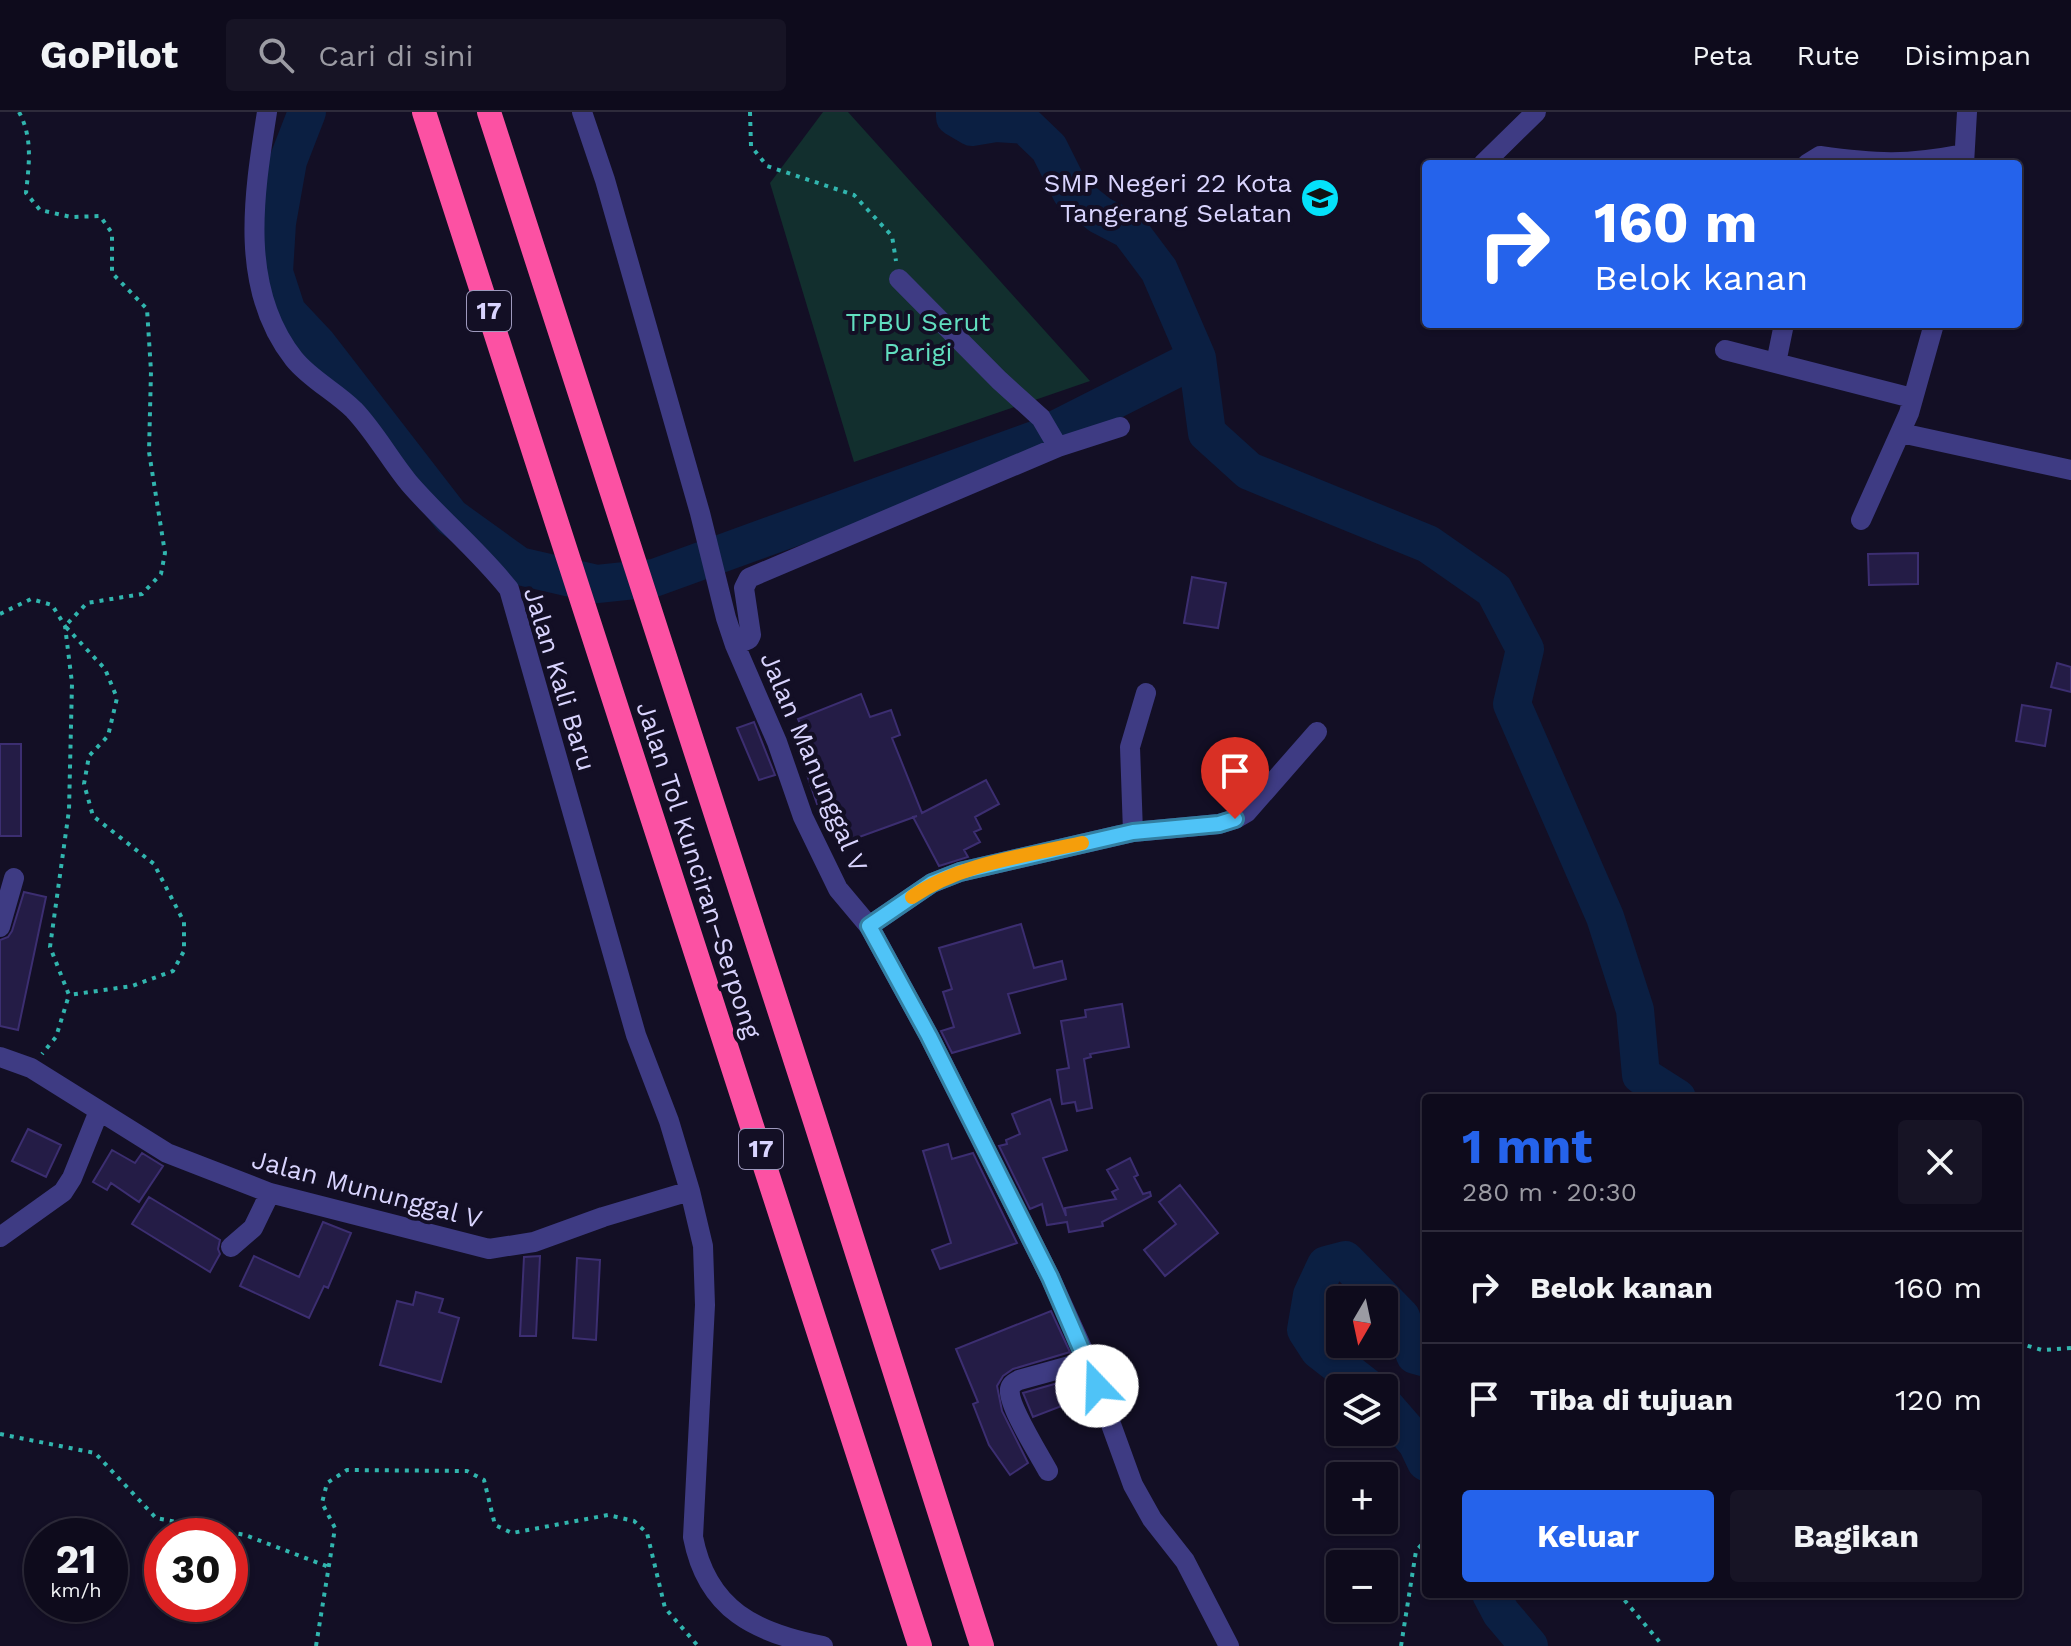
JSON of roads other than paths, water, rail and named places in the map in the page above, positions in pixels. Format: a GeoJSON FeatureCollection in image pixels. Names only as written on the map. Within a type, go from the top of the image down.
{"type":"FeatureCollection","features":[{"type":"Feature","properties":{"kind":"highway","name":"Jalan Tol Kunciran–Serpong"},"geometry":{"type":"LineString","coordinates":[[424,112],[920,1646]]}},
{"type":"Feature","properties":{"kind":"highway","name":"Jalan Tol Kunciran–Serpong"},"geometry":{"type":"LineString","coordinates":[[489,112],[982,1646]]}},
{"type":"Feature","properties":{"kind":"street","name":"Jalan Kali Baru"},"geometry":{"type":"LineString","coordinates":[[267,112],[255,190],[254,237],[260,287],[272,324],[295,360],[354,410],[410,483],[509,589],[636,1035],[669,1121],[690,1191]]}},
{"type":"Feature","properties":{"kind":"street","name":"Jalan Manunggal V"},"geometry":{"type":"LineString","coordinates":[[582,112],[605,180],[700,513],[726,618],[777,742],[803,817],[838,889],[869,926],[961,1098],[1088,1361],[1133,1485],[1152,1519],[1185,1561],[1229,1646]]}},
{"type":"Feature","properties":{"kind":"street"},"geometry":{"type":"LineString","coordinates":[[1487,160],[1536,112]]}},
{"type":"Feature","properties":{"kind":"street"},"geometry":{"type":"LineString","coordinates":[[1964,159],[1967,112]]}},
{"type":"Feature","properties":{"kind":"street"},"geometry":{"type":"LineString","coordinates":[[1814,160],[1820,156],[1846,160]]}},
{"type":"Feature","properties":{"kind":"street"},"geometry":{"type":"LineString","coordinates":[[899,279],[1041,418],[1055,443]]}},
{"type":"Feature","properties":{"kind":"street"},"geometry":{"type":"LineString","coordinates":[[1776,363],[1783,328]]}},
{"type":"Feature","properties":{"kind":"street"},"geometry":{"type":"LineString","coordinates":[[1861,520],[1901,433],[1933,328]]}},
{"type":"Feature","properties":{"kind":"street"},"geometry":{"type":"LineString","coordinates":[[1725,350],[1912,398]]}},
{"type":"Feature","properties":{"kind":"street"},"geometry":{"type":"LineString","coordinates":[[735,645],[751,635],[744,588],[749,578],[1055,443],[1120,427]]}},
{"type":"Feature","properties":{"kind":"street"},"geometry":{"type":"LineString","coordinates":[[1901,433],[2071,470]]}},
{"type":"Feature","properties":{"kind":"street"},"geometry":{"type":"LineString","coordinates":[[1133,832],[1130,747],[1146,693]]}},
{"type":"Feature","properties":{"kind":"street"},"geometry":{"type":"LineString","coordinates":[[869,926],[932,883],[960,872],[1133,832],[1219,824],[1235,819],[1247,812],[1317,732]]}},
{"type":"Feature","properties":{"kind":"street"},"geometry":{"type":"LineString","coordinates":[[0,927],[14,878]]}},
{"type":"Feature","properties":{"kind":"street","name":"Jalan Mununggal V"},"geometry":{"type":"LineString","coordinates":[[0,1057],[31,1068],[167,1153],[270,1193],[489,1249],[534,1242],[690,1191]]}},
{"type":"Feature","properties":{"kind":"street"},"geometry":{"type":"LineString","coordinates":[[0,1237],[63,1192],[72,1178],[99,1111]]}},
{"type":"Feature","properties":{"kind":"street"},"geometry":{"type":"LineString","coordinates":[[690,1191],[703,1246],[705,1305],[693,1537],[697,1559],[714,1590],[735,1614],[794,1640],[823,1646]]}},
{"type":"Feature","properties":{"kind":"street"},"geometry":{"type":"LineString","coordinates":[[231,1247],[253,1228],[270,1193]]}},
{"type":"Feature","properties":{"kind":"street"},"geometry":{"type":"LineString","coordinates":[[1048,1471],[1021,1424],[1009,1392],[1011,1386],[1019,1380],[1088,1361]]}},
{"type":"Feature","properties":{"kind":"waterway"},"geometry":{"type":"LineString","coordinates":[[307,112],[288,161],[277,223],[274,272],[287,312],[318,345],[451,517],[519,566],[597,584],[654,578],[1037,439],[1197,358],[1207,433],[1249,471],[1428,544],[1494,590],[1525,649],[1512,704],[1605,917],[1635,1010],[1641,1075],[1671,1094]]}},
{"type":"Feature","properties":{"kind":"waterway"},"geometry":{"type":"LineString","coordinates":[[955,112],[955,117],[972,127],[996,123],[1025,125],[1049,148],[1071,192],[1100,215],[1129,230],[1159,270],[1197,358]]}},
{"type":"Feature","properties":{"kind":"waterway"},"geometry":{"type":"LineString","coordinates":[[1350,1374],[1319,1350],[1306,1330],[1312,1295],[1326,1265],[1345,1260],[1401,1317],[1415,1355],[1422,1357]]}},
{"type":"Feature","properties":{"kind":"waterway"},"geometry":{"type":"LineString","coordinates":[[1398,1421],[1422,1454]]}},
{"type":"Feature","properties":{"kind":"waterway"},"geometry":{"type":"LineString","coordinates":[[1493,1598],[1501,1613],[1529,1646]]}},
{"type":"Feature","properties":{"kind":"place","name":"SMP Negeri 22 Kota Tangerang Selatan"},"geometry":{"type":"Point","coordinates":[1320,198]}},
{"type":"Feature","properties":{"kind":"park label","name":"TPBU Serut Parigi"},"geometry":{"type":"Point","coordinates":[918,337]}}]}
